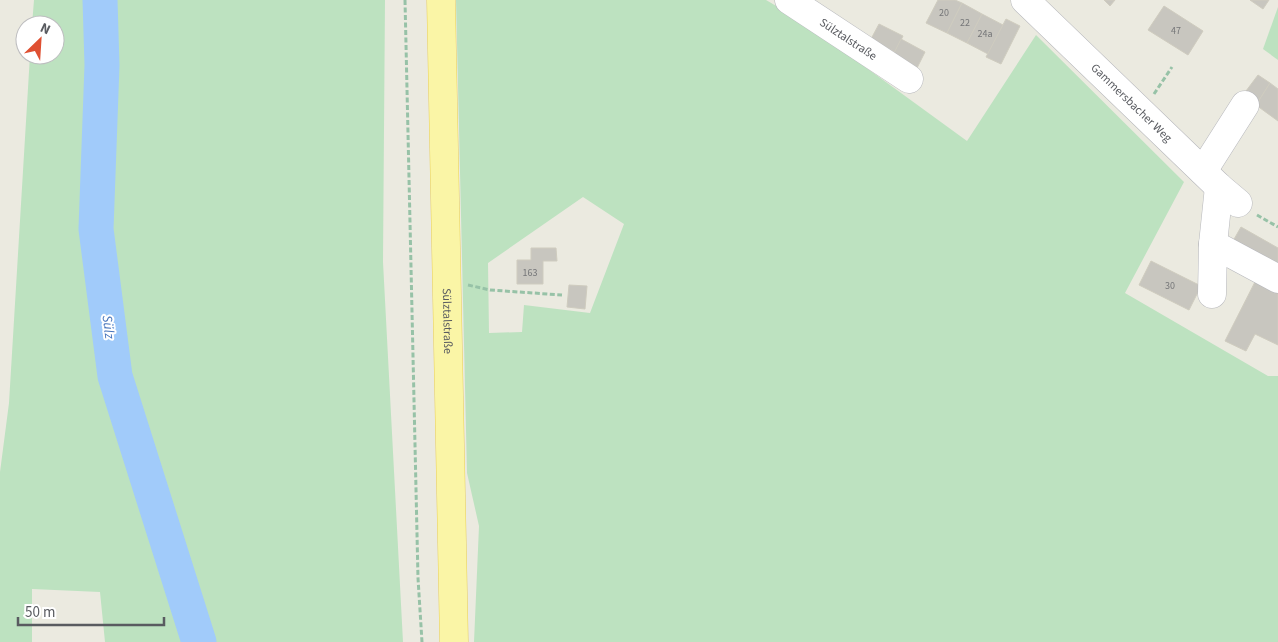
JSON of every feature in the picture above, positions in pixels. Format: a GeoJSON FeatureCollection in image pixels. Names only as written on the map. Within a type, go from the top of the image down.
{"type":"FeatureCollection","features":[{"type":"Feature","properties":{"kind":"main road","name":"Sülztalstraße"},"geometry":{"type":"LineString","coordinates":[[441,0],[454,642]]}},
{"type":"Feature","properties":{"kind":"street","name":"Sülztalstraße"},"geometry":{"type":"LineString","coordinates":[[789,0],[909,79]]}},
{"type":"Feature","properties":{"kind":"street","name":"Gammersbacher Weg"},"geometry":{"type":"LineString","coordinates":[[1025,0],[1220,187]]}},
{"type":"Feature","properties":{"kind":"street"},"geometry":{"type":"LineString","coordinates":[[1212,294],[1213,244],[1220,187],[1245,105]]}},
{"type":"Feature","properties":{"kind":"street"},"geometry":{"type":"LineString","coordinates":[[1213,244],[1278,279]]}},
{"type":"Feature","properties":{"kind":"path"},"geometry":{"type":"LineString","coordinates":[[405,0],[418,578],[422,642]]}},
{"type":"Feature","properties":{"kind":"path"},"geometry":{"type":"LineString","coordinates":[[1142,112],[1172,67]]}},
{"type":"Feature","properties":{"kind":"path"},"geometry":{"type":"LineString","coordinates":[[446,280],[490,290],[562,295]]}},
{"type":"Feature","properties":{"kind":"green space"},"geometry":{"type":"Polygon","coordinates":[[[34,0],[385,0],[383,262],[403,642],[105,642],[100,592],[32,589],[32,642],[0,642],[0,472],[9,403],[29,65],[65,65],[65,15],[33,15],[34,0]]]}},
{"type":"Feature","properties":{"kind":"green space"},"geometry":{"type":"Polygon","coordinates":[[[456,0],[766,0],[802,21],[967,141],[1036,35],[1184,182],[1125,293],[1268,376],[1278,376],[1278,642],[474,642],[479,526],[467,473],[456,0]],[[583,197],[488,263],[489,333],[522,332],[524,305],[590,313],[624,224],[583,197]]]}},
{"type":"Feature","properties":{"kind":"green space"},"geometry":{"type":"Polygon","coordinates":[[[1278,7],[1278,60],[1263,49],[1278,7]]]}},
{"type":"Feature","properties":{"kind":"building"},"geometry":{"type":"Polygon","coordinates":[[[938,0],[955,0],[962,3],[947,33],[926,23],[938,0]]]}},
{"type":"Feature","properties":{"kind":"building"},"geometry":{"type":"Polygon","coordinates":[[[1104,0],[1115,0],[1110,6],[1104,0]]]}},
{"type":"Feature","properties":{"kind":"building"},"geometry":{"type":"Polygon","coordinates":[[[1250,0],[1269,0],[1263,9],[1250,0]]]}},
{"type":"Feature","properties":{"kind":"building"},"geometry":{"type":"Polygon","coordinates":[[[962,3],[982,14],[967,43],[947,33],[962,3]]]}},
{"type":"Feature","properties":{"kind":"building"},"geometry":{"type":"Polygon","coordinates":[[[1164,6],[1203,31],[1188,55],[1148,30],[1164,6]]]}},
{"type":"Feature","properties":{"kind":"building"},"geometry":{"type":"Polygon","coordinates":[[[982,14],[1003,25],[988,54],[967,43],[982,14]]]}},
{"type":"Feature","properties":{"kind":"building"},"geometry":{"type":"Polygon","coordinates":[[[1006,19],[1020,26],[1001,64],[986,57],[1006,19]]]}},
{"type":"Feature","properties":{"kind":"building"},"geometry":{"type":"Polygon","coordinates":[[[879,24],[903,36],[895,52],[871,39],[879,24]]]}},
{"type":"Feature","properties":{"kind":"building"},"geometry":{"type":"Polygon","coordinates":[[[901,39],[925,52],[917,68],[893,55],[901,39]]]}},
{"type":"Feature","properties":{"kind":"building"},"geometry":{"type":"Polygon","coordinates":[[[1258,75],[1270,83],[1256,105],[1243,95],[1258,75]]]}},
{"type":"Feature","properties":{"kind":"building"},"geometry":{"type":"Polygon","coordinates":[[[1270,83],[1278,89],[1278,121],[1256,105],[1270,83]]]}},
{"type":"Feature","properties":{"kind":"building"},"geometry":{"type":"Polygon","coordinates":[[[1241,227],[1278,248],[1278,266],[1233,241],[1241,227]]]}},
{"type":"Feature","properties":{"kind":"building"},"geometry":{"type":"Polygon","coordinates":[[[531,248],[556,248],[557,261],[543,261],[543,284],[517,284],[517,260],[531,260],[531,248]]]}},
{"type":"Feature","properties":{"kind":"building"},"geometry":{"type":"Polygon","coordinates":[[[1151,261],[1201,286],[1189,310],[1139,285],[1151,261]]]}},
{"type":"Feature","properties":{"kind":"building"},"geometry":{"type":"Polygon","coordinates":[[[1258,276],[1278,286],[1278,345],[1255,334],[1246,351],[1225,341],[1258,276]]]}},
{"type":"Feature","properties":{"kind":"building"},"geometry":{"type":"Polygon","coordinates":[[[569,285],[587,286],[585,309],[567,307],[569,285]]]}},
{"type":"Feature","properties":{"kind":"waterway","name":"Sülz"},"geometry":{"type":"LineString","coordinates":[[100,0],[102,65],[96,229],[115,376],[199,642]]}}]}
